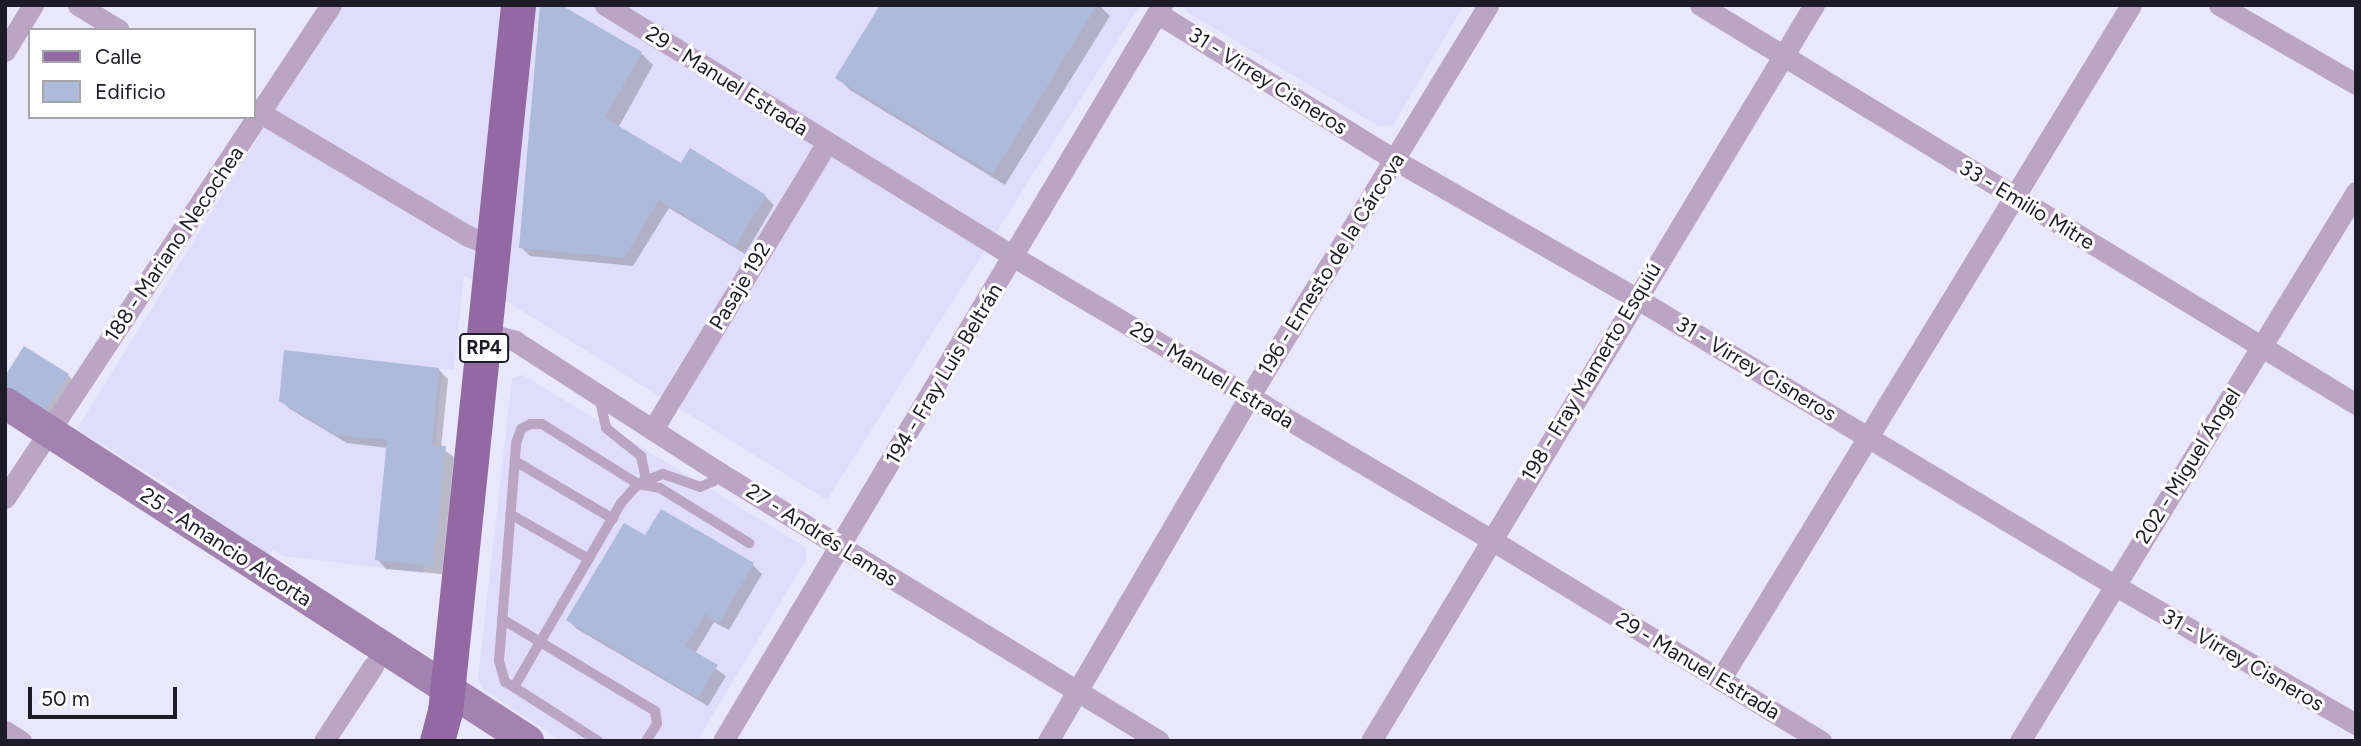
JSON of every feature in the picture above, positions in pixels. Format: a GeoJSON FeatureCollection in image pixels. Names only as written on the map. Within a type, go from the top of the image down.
{"type":"FeatureCollection","features":[{"type":"Feature","properties":{"kind":"main road","name":"RP4"},"geometry":{"type":"LineString","coordinates":[[445,721],[518,5]]}},
{"type":"Feature","properties":{"kind":"main road","name":"25 - Amancio Alcorta"},"geometry":{"type":"LineString","coordinates":[[5,403],[45,439],[445,721]]}},
{"type":"Feature","properties":{"kind":"main road"},"geometry":{"type":"LineString","coordinates":[[5,425],[45,439],[373,666],[445,721],[489,741]]}},
{"type":"Feature","properties":{"kind":"main road"},"geometry":{"type":"LineString","coordinates":[[445,721],[528,741]]}},
{"type":"Feature","properties":{"kind":"street"},"geometry":{"type":"LineString","coordinates":[[5,51],[33,5]]}},
{"type":"Feature","properties":{"kind":"street"},"geometry":{"type":"LineString","coordinates":[[78,5],[116,28]]}},
{"type":"Feature","properties":{"kind":"street","name":"188 - Mariano Necochea"},"geometry":{"type":"LineString","coordinates":[[258,112],[331,5]]}},
{"type":"Feature","properties":{"kind":"street","name":"29 - Manuel Estrada"},"geometry":{"type":"LineString","coordinates":[[605,5],[1014,257],[1490,539],[1821,741]]}},
{"type":"Feature","properties":{"kind":"street","name":"196 - Ernesto de la Cárcova"},"geometry":{"type":"LineString","coordinates":[[1048,741],[1249,397],[1488,5]]}},
{"type":"Feature","properties":{"kind":"street","name":"33 - Emilio Mitre"},"geometry":{"type":"LineString","coordinates":[[1700,5],[2356,404]]}},
{"type":"Feature","properties":{"kind":"street","name":"198 - Fray Mamerto Esquiú"},"geometry":{"type":"LineString","coordinates":[[1371,741],[1490,539],[1814,5]]}},
{"type":"Feature","properties":{"kind":"street"},"geometry":{"type":"LineString","coordinates":[[1720,680],[2016,199],[2131,5]]}},
{"type":"Feature","properties":{"kind":"street"},"geometry":{"type":"LineString","coordinates":[[2219,5],[2356,84]]}},
{"type":"Feature","properties":{"kind":"street","name":"31 - Virrey Cisneros"},"geometry":{"type":"LineString","coordinates":[[1160,9],[1395,160],[1636,298],[1870,436],[2114,585],[2356,724]]}},
{"type":"Feature","properties":{"kind":"street","name":"194 - Fray Luis Beltrán"},"geometry":{"type":"LineString","coordinates":[[723,741],[1160,9]]}},
{"type":"Feature","properties":{"kind":"street"},"geometry":{"type":"LineString","coordinates":[[258,112],[468,236],[493,246]]}},
{"type":"Feature","properties":{"kind":"street","name":"188 - Mariano Necochea"},"geometry":{"type":"LineString","coordinates":[[5,498],[253,119]]}},
{"type":"Feature","properties":{"kind":"street","name":"Pasaje 192"},"geometry":{"type":"LineString","coordinates":[[653,429],[827,143]]}},
{"type":"Feature","properties":{"kind":"street","name":"202 - Miguel Ángel"},"geometry":{"type":"LineString","coordinates":[[2021,741],[2356,192]]}},
{"type":"Feature","properties":{"kind":"street","name":"27 - Andrés Lamas"},"geometry":{"type":"LineString","coordinates":[[486,333],[515,341],[720,473],[1159,741]]}},
{"type":"Feature","properties":{"kind":"street"},"geometry":{"type":"LineString","coordinates":[[324,741],[373,666]]}},
{"type":"Feature","properties":{"kind":"street"},"geometry":{"type":"LineString","coordinates":[[5,731],[21,741]]}},
{"type":"Feature","properties":{"kind":"lane"},"geometry":{"type":"LineString","coordinates":[[599,394],[606,428],[641,456],[642,482]]}},
{"type":"Feature","properties":{"kind":"lane"},"geometry":{"type":"LineString","coordinates":[[598,741],[580,736],[505,682],[500,671],[516,443],[521,429],[531,424],[542,424],[642,482],[660,488],[749,543]]}},
{"type":"Feature","properties":{"kind":"lane"},"geometry":{"type":"LineString","coordinates":[[515,461],[612,519]]}},
{"type":"Feature","properties":{"kind":"lane"},"geometry":{"type":"LineString","coordinates":[[514,687],[612,519],[642,482],[671,475],[699,487],[714,481],[720,473]]}},
{"type":"Feature","properties":{"kind":"lane"},"geometry":{"type":"LineString","coordinates":[[510,514],[589,559]]}},
{"type":"Feature","properties":{"kind":"lane"},"geometry":{"type":"LineString","coordinates":[[502,619],[655,711],[657,724],[646,741]]}},
{"type":"Feature","properties":{"kind":"shaded area"},"geometry":{"type":"Polygon","coordinates":[[[340,5],[1140,5],[827,500],[464,275],[454,370],[442,369],[423,573],[284,556],[273,550],[270,555],[186,499],[187,497],[77,429],[340,5]]]}},
{"type":"Feature","properties":{"kind":"shaded area"},"geometry":{"type":"Polygon","coordinates":[[[1184,5],[1464,5],[1393,125],[1380,127],[1185,11],[1184,5]]]}},
{"type":"Feature","properties":{"kind":"shaded area"},"geometry":{"type":"Polygon","coordinates":[[[523,375],[805,547],[807,558],[697,741],[561,741],[482,688],[478,679],[512,378],[523,375]]]}},
{"type":"Feature","properties":{"kind":"building"},"geometry":{"type":"Polygon","coordinates":[[[540,5],[561,5],[642,52],[605,118],[681,163],[690,148],[766,195],[735,246],[659,200],[624,258],[519,248],[540,5]]]}},
{"type":"Feature","properties":{"kind":"building"},"geometry":{"type":"Polygon","coordinates":[[[880,5],[1097,5],[993,174],[835,78],[880,5]]]}},
{"type":"Feature","properties":{"kind":"building"},"geometry":{"type":"Polygon","coordinates":[[[24,346],[69,374],[45,411],[5,385],[5,376],[24,346]]]}},
{"type":"Feature","properties":{"kind":"building"},"geometry":{"type":"Polygon","coordinates":[[[284,350],[439,368],[432,445],[446,446],[433,566],[375,560],[387,440],[337,435],[279,401],[284,350]]]}},
{"type":"Feature","properties":{"kind":"building"},"geometry":{"type":"Polygon","coordinates":[[[661,509],[754,563],[719,623],[705,614],[685,646],[718,665],[698,698],[566,620],[624,523],[645,535],[661,509]]]}}]}
